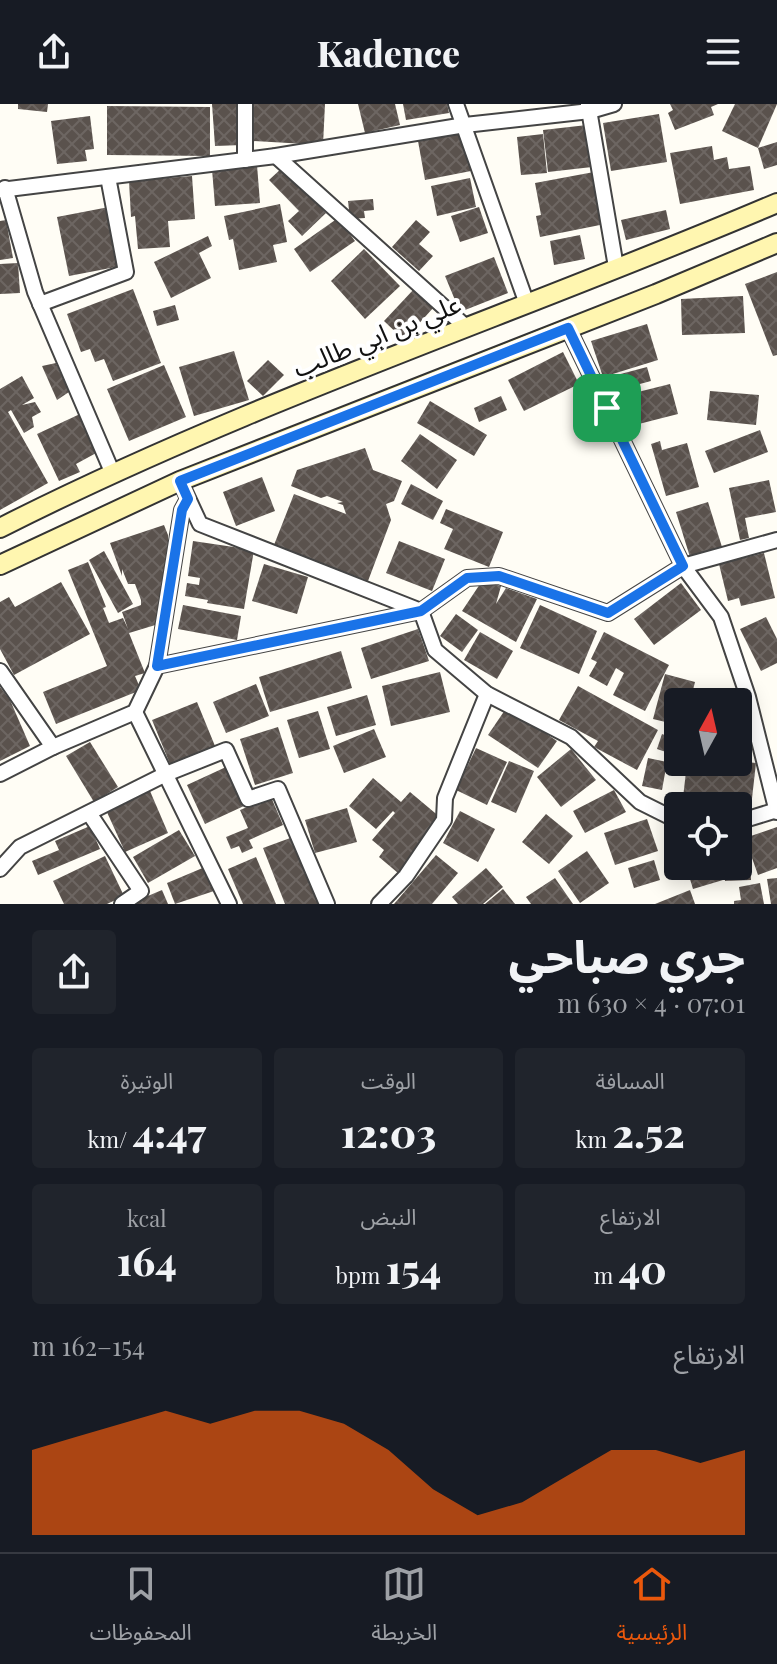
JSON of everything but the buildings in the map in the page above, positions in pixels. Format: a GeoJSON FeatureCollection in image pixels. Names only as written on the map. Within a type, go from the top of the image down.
{"type":"FeatureCollection","features":[{"type":"Feature","properties":{"kind":"main road","name":"علي بن ابي طالب"},"geometry":{"type":"LineString","coordinates":[[0,528],[220,427],[777,203]]}},
{"type":"Feature","properties":{"kind":"main road"},"geometry":{"type":"LineString","coordinates":[[0,565],[180,481],[777,243]]}},
{"type":"Feature","properties":{"kind":"street"},"geometry":{"type":"LineString","coordinates":[[245,104],[245,160]]}},
{"type":"Feature","properties":{"kind":"street"},"geometry":{"type":"LineString","coordinates":[[456,104],[527,304]]}},
{"type":"Feature","properties":{"kind":"street"},"geometry":{"type":"LineString","coordinates":[[113,474],[40,304],[3,189],[276,156],[614,104]]}},
{"type":"Feature","properties":{"kind":"street"},"geometry":{"type":"LineString","coordinates":[[589,108],[616,267]]}},
{"type":"Feature","properties":{"kind":"street"},"geometry":{"type":"LineString","coordinates":[[276,156],[467,328]]}},
{"type":"Feature","properties":{"kind":"street"},"geometry":{"type":"LineString","coordinates":[[40,304],[126,272],[108,177]]}},
{"type":"Feature","properties":{"kind":"street"},"geometry":{"type":"LineString","coordinates":[[568,328],[683,566],[721,617],[748,697],[777,811],[752,818]]}},
{"type":"Feature","properties":{"kind":"street"},"geometry":{"type":"LineString","coordinates":[[180,481],[200,524],[421,611],[435,650],[487,694],[571,737],[640,802],[664,814]]}},
{"type":"Feature","properties":{"kind":"street"},"geometry":{"type":"LineString","coordinates":[[0,774],[53,747],[135,712],[157,666],[182,510],[188,499]]}},
{"type":"Feature","properties":{"kind":"street"},"geometry":{"type":"LineString","coordinates":[[157,666],[421,611],[467,578],[499,576],[608,613],[683,566],[777,540]]}},
{"type":"Feature","properties":{"kind":"street"},"geometry":{"type":"LineString","coordinates":[[0,671],[53,747]]}},
{"type":"Feature","properties":{"kind":"street"},"geometry":{"type":"LineString","coordinates":[[379,904],[406,876],[444,820],[445,798],[487,694]]}},
{"type":"Feature","properties":{"kind":"street"},"geometry":{"type":"LineString","coordinates":[[135,712],[229,904]]}},
{"type":"Feature","properties":{"kind":"street"},"geometry":{"type":"LineString","coordinates":[[0,869],[20,847],[166,774],[226,750],[248,799],[278,789],[327,904]]}},
{"type":"Feature","properties":{"kind":"street"},"geometry":{"type":"LineString","coordinates":[[89,813],[141,891],[122,904]]}},
{"type":"Feature","properties":{"kind":"route"},"geometry":{"type":"LineString","coordinates":[[568,328],[607,408],[683,566],[608,613],[499,576],[467,578],[421,611],[157,666],[182,510],[188,499],[180,481],[568,328]]}}]}
